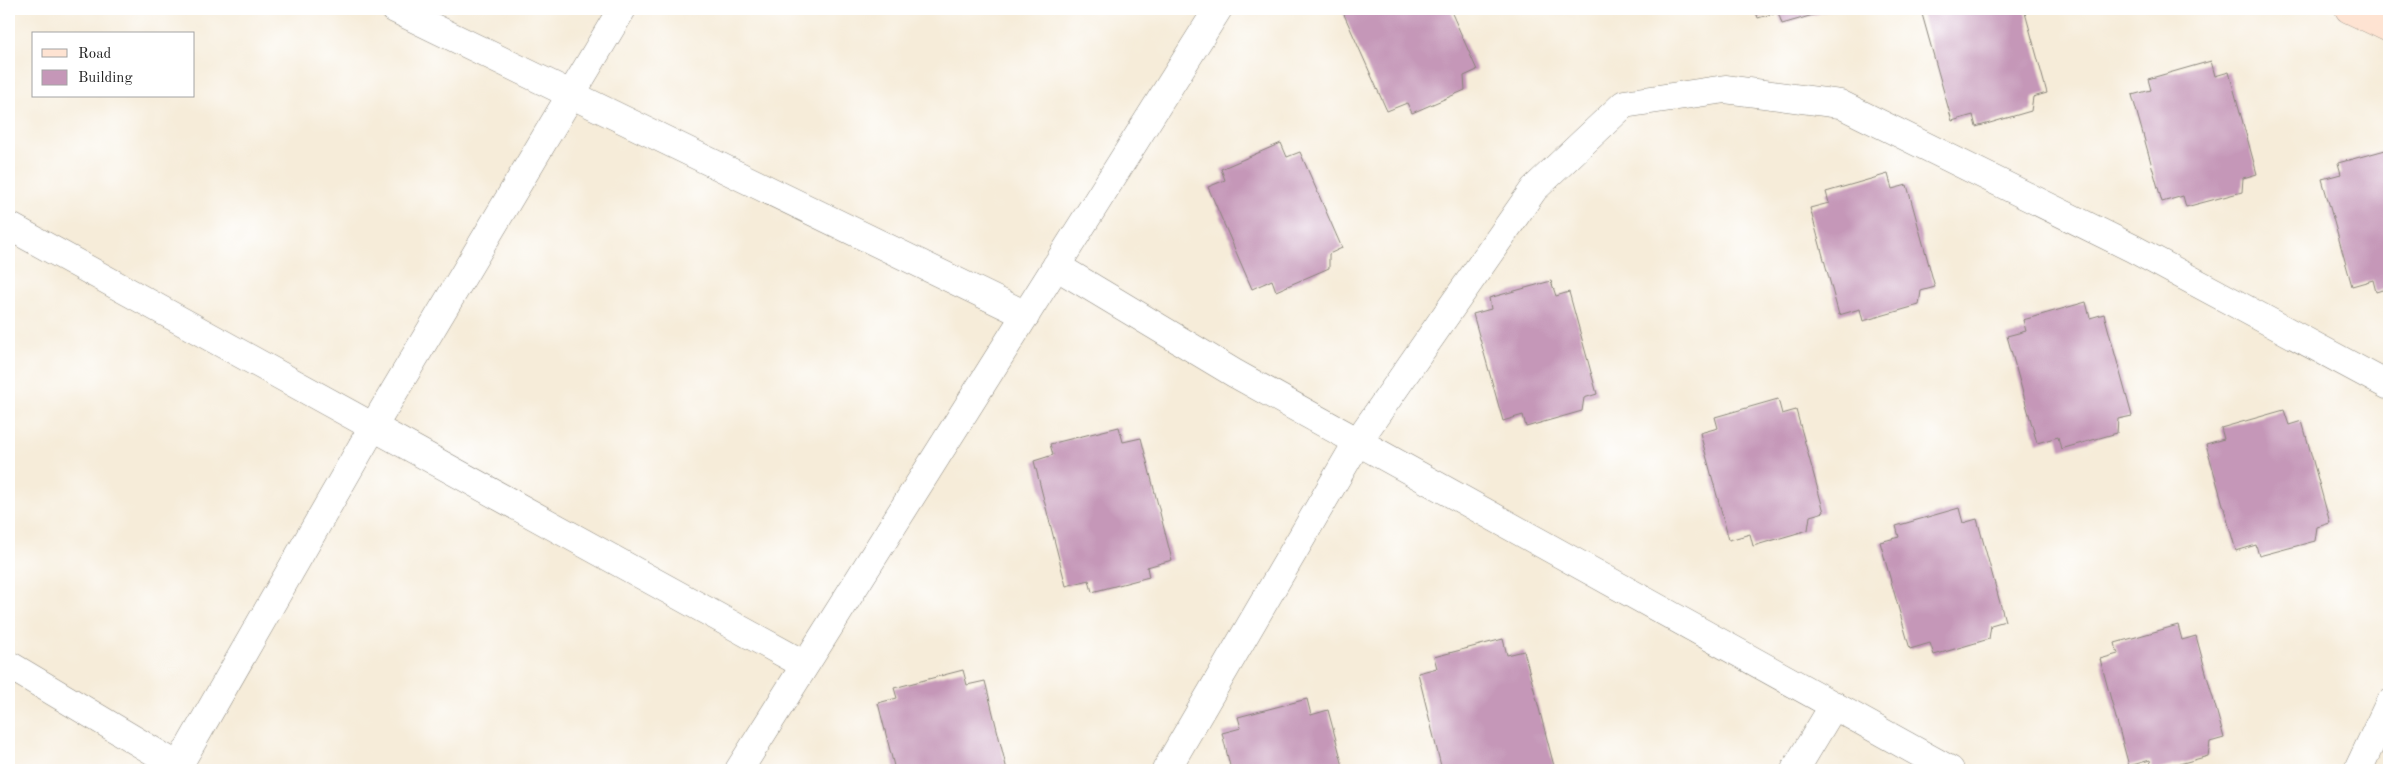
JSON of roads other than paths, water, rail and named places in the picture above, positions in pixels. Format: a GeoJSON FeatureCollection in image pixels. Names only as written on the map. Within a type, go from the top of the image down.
{"type":"FeatureCollection","features":[{"type":"Feature","properties":{"kind":"street"},"geometry":{"type":"LineString","coordinates":[[395,9],[1026,315]]}},
{"type":"Feature","properties":{"kind":"street"},"geometry":{"type":"LineString","coordinates":[[9,665],[177,768],[373,427],[622,9]]}},
{"type":"Feature","properties":{"kind":"street"},"geometry":{"type":"LineString","coordinates":[[739,770],[1218,9]]}},
{"type":"Feature","properties":{"kind":"street"},"geometry":{"type":"LineString","coordinates":[[2349,9],[2389,28]]}},
{"type":"Feature","properties":{"kind":"street"},"geometry":{"type":"LineString","coordinates":[[1166,770],[1358,441],[1534,189],[1624,104],[1725,89],[1840,104],[2132,248],[2389,386]]}},
{"type":"Feature","properties":{"kind":"street"},"geometry":{"type":"LineString","coordinates":[[9,226],[805,665]]}},
{"type":"Feature","properties":{"kind":"street"},"geometry":{"type":"LineString","coordinates":[[1056,266],[1234,373],[1950,770]]}},
{"type":"Feature","properties":{"kind":"street"},"geometry":{"type":"LineString","coordinates":[[2358,770],[2389,704]]}},
{"type":"Feature","properties":{"kind":"street"},"geometry":{"type":"LineString","coordinates":[[1795,770],[1834,706]]}}]}
